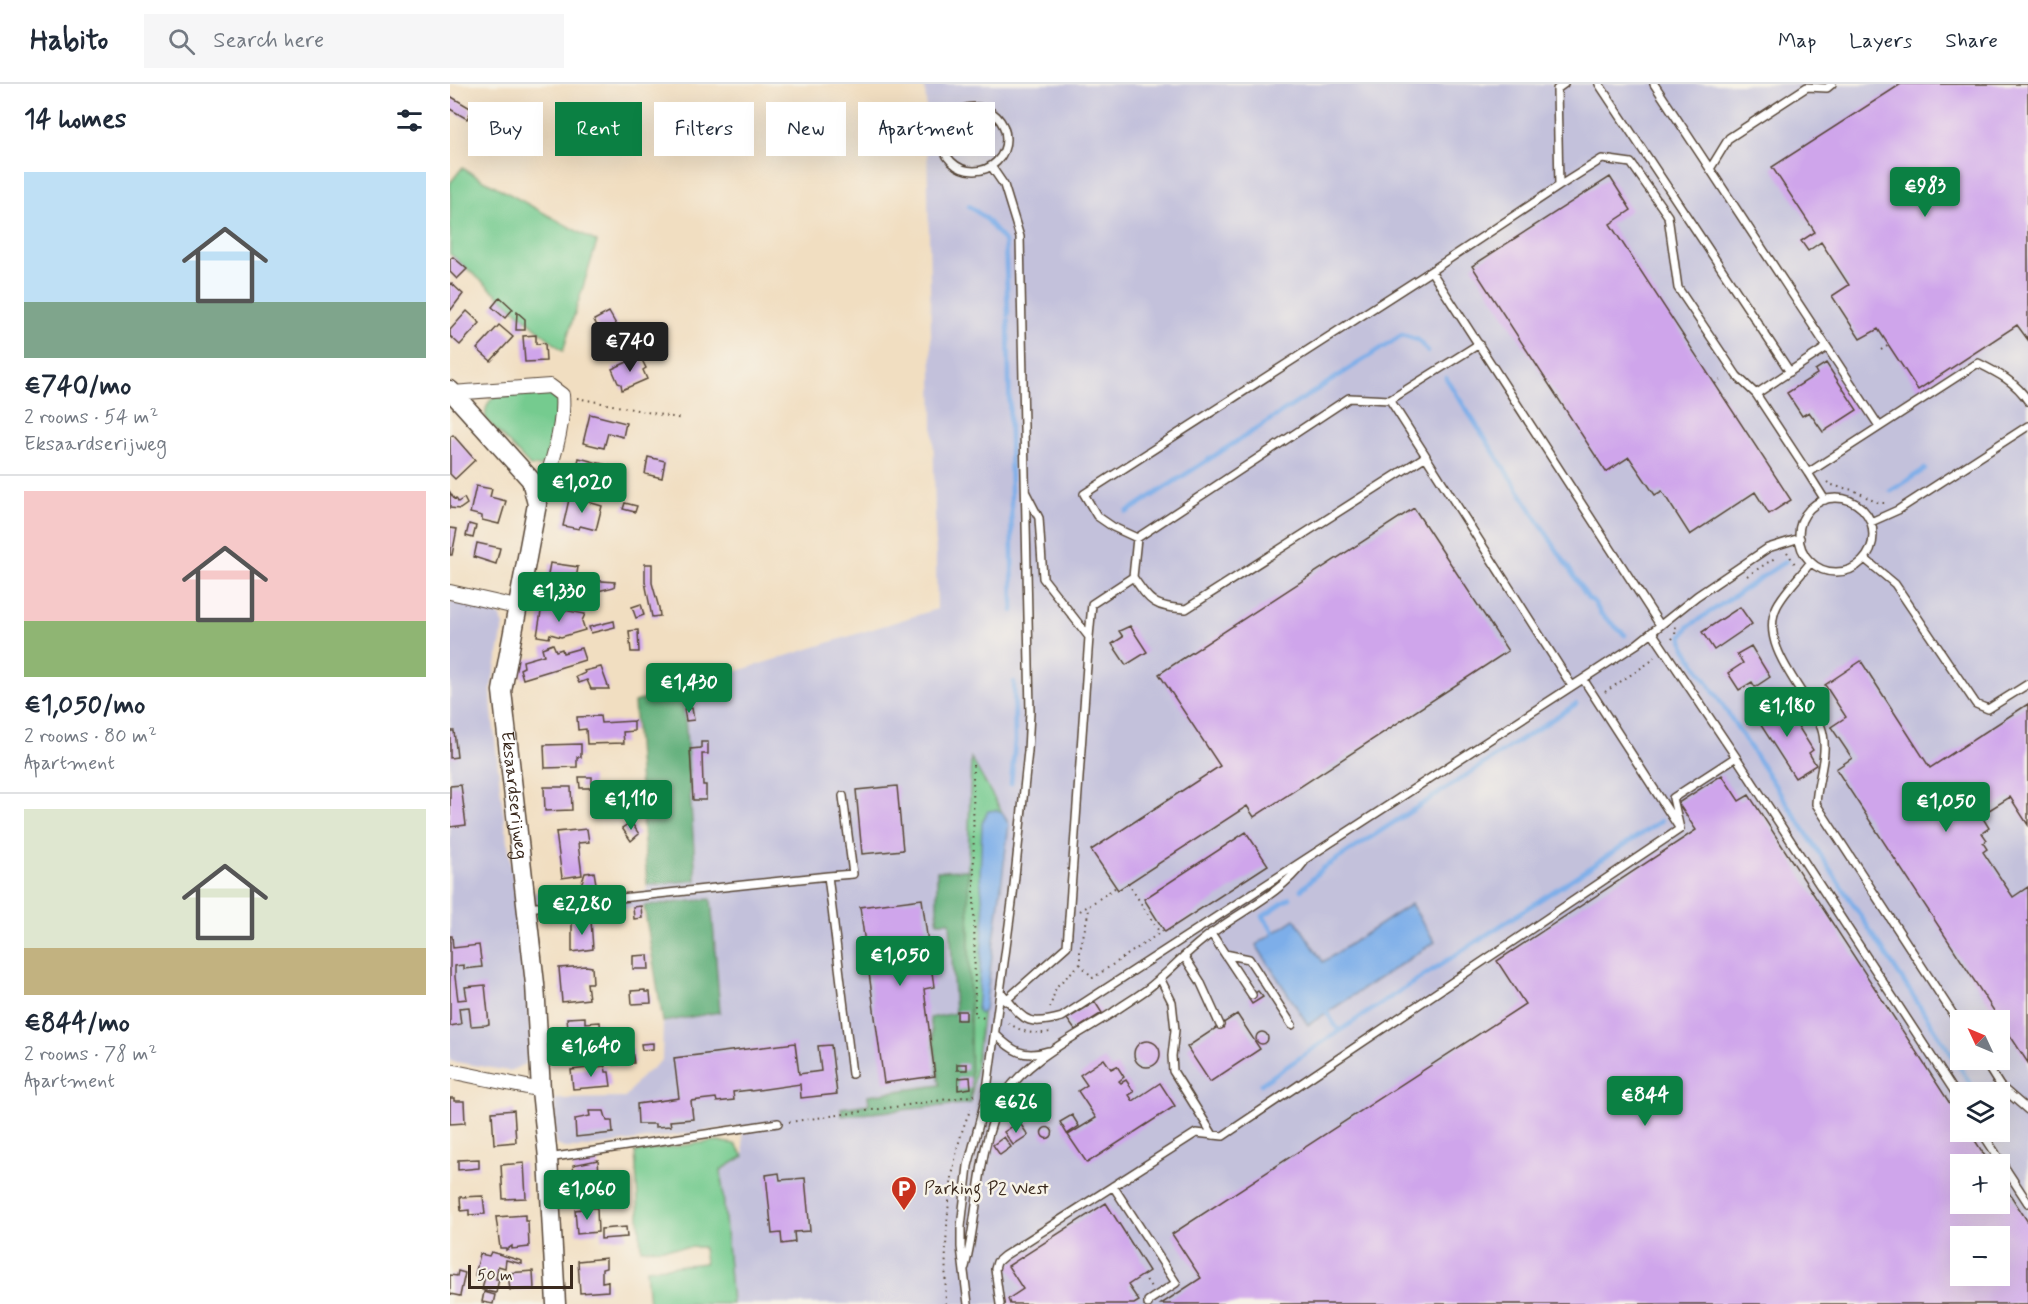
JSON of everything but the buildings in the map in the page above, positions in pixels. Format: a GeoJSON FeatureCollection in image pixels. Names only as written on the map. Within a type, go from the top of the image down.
{"type":"FeatureCollection","features":[{"type":"Feature","properties":{"kind":"street"},"geometry":{"type":"LineString","coordinates":[[451,392],[550,386],[562,395]]}},
{"type":"Feature","properties":{"kind":"street"},"geometry":{"type":"LineString","coordinates":[[451,392],[531,480],[537,504]]}},
{"type":"Feature","properties":{"kind":"street","name":"Eksaardserijweg"},"geometry":{"type":"LineString","coordinates":[[556,1304],[536,984],[502,691],[537,504],[549,474],[563,408],[562,395]]}},
{"type":"Feature","properties":{"kind":"street"},"geometry":{"type":"LineString","coordinates":[[450,592],[516,608]]}},
{"type":"Feature","properties":{"kind":"street"},"geometry":{"type":"LineString","coordinates":[[450,1071],[541,1090]]}},
{"type":"Feature","properties":{"kind":"lane"},"geometry":{"type":"LineString","coordinates":[[1559,186],[1557,89],[1564,84]]}},
{"type":"Feature","properties":{"kind":"lane"},"geometry":{"type":"LineString","coordinates":[[1599,84],[1790,372]]}},
{"type":"Feature","properties":{"kind":"lane"},"geometry":{"type":"LineString","coordinates":[[1654,84],[1879,426]]}},
{"type":"Feature","properties":{"kind":"lane"},"geometry":{"type":"LineString","coordinates":[[1710,169],[1729,138],[1807,87],[1827,88],[1832,84]]}},
{"type":"Feature","properties":{"kind":"lane"},"geometry":{"type":"LineString","coordinates":[[968,107],[989,110],[1004,126],[1007,136],[1006,146],[1002,156],[992,166],[976,171],[966,170],[949,159],[942,140],[944,128],[957,111],[968,107]]}},
{"type":"Feature","properties":{"kind":"lane"},"geometry":{"type":"LineString","coordinates":[[1137,538],[1096,516],[1084,494],[1602,159],[1631,163],[1668,216],[1678,288],[1737,376],[1756,394],[1826,500]]}},
{"type":"Feature","properties":{"kind":"lane"},"geometry":{"type":"LineString","coordinates":[[968,1304],[963,1272],[961,1227],[968,1166],[986,1097],[995,1034],[1021,826],[1029,751],[1030,712],[1020,237],[1004,185],[992,166]]}},
{"type":"Feature","properties":{"kind":"lane"},"geometry":{"type":"LineString","coordinates":[[1431,271],[1660,625]]}},
{"type":"Feature","properties":{"kind":"lane"},"geometry":{"type":"LineString","coordinates":[[1137,538],[1349,398],[1390,400],[1479,344]]}},
{"type":"Feature","properties":{"kind":"lane"},"geometry":{"type":"LineString","coordinates":[[1756,394],[1827,347]]}},
{"type":"Feature","properties":{"kind":"lane"},"geometry":{"type":"LineString","coordinates":[[1808,473],[1978,363],[2005,377],[2021,389],[2028,401]]}},
{"type":"Feature","properties":{"kind":"lane"},"geometry":{"type":"LineString","coordinates":[[1390,400],[1572,686]]}},
{"type":"Feature","properties":{"kind":"lane"},"geometry":{"type":"LineString","coordinates":[[1871,522],[1898,510],[2028,426]]}},
{"type":"Feature","properties":{"kind":"lane"},"geometry":{"type":"LineString","coordinates":[[1137,538],[1133,577],[1148,599],[1163,607],[1186,609],[1426,457]]}},
{"type":"Feature","properties":{"kind":"lane"},"geometry":{"type":"LineString","coordinates":[[1025,491],[1039,518],[1043,578],[1089,637]]}},
{"type":"Feature","properties":{"kind":"lane"},"geometry":{"type":"LineString","coordinates":[[1836,498],[1848,500],[1858,505],[1871,522],[1873,542],[1865,559],[1856,567],[1833,572],[1821,569],[1805,555],[1800,538],[1801,526],[1806,514],[1814,506],[1826,500],[1836,498]]}},
{"type":"Feature","properties":{"kind":"lane"},"geometry":{"type":"LineString","coordinates":[[1000,991],[1024,1018],[1040,1023],[1062,1017],[1637,644],[1697,596],[1768,548],[1800,538]]}},
{"type":"Feature","properties":{"kind":"lane"},"geometry":{"type":"LineString","coordinates":[[1865,559],[1895,584],[1976,704],[1988,709],[2028,684]]}},
{"type":"Feature","properties":{"kind":"lane"},"geometry":{"type":"LineString","coordinates":[[1811,562],[1777,605],[1773,618],[1774,634],[1781,658],[1822,728],[1824,748],[1816,804],[1950,1010]]}},
{"type":"Feature","properties":{"kind":"lane"},"geometry":{"type":"LineString","coordinates":[[998,1006],[1067,946],[1092,604],[1133,577]]}},
{"type":"Feature","properties":{"kind":"lane"},"geometry":{"type":"LineString","coordinates":[[1652,632],[1950,1085]]}},
{"type":"Feature","properties":{"kind":"lane"},"geometry":{"type":"LineString","coordinates":[[1584,679],[1680,829]]}},
{"type":"Feature","properties":{"kind":"lane"},"geometry":{"type":"LineString","coordinates":[[1680,829],[1673,798],[1736,758]]}},
{"type":"Feature","properties":{"kind":"lane"},"geometry":{"type":"LineString","coordinates":[[527,908],[853,874],[843,796]]}},
{"type":"Feature","properties":{"kind":"lane"},"geometry":{"type":"LineString","coordinates":[[1000,1304],[995,1269],[997,1262],[1004,1256],[1196,1133],[1223,1136],[1680,829]]}},
{"type":"Feature","properties":{"kind":"lane"},"geometry":{"type":"LineString","coordinates":[[963,1272],[972,1241],[988,1136],[995,1114],[1016,1081],[1030,1067],[1055,1049],[1146,990],[1211,933],[1295,874],[1308,856]]}},
{"type":"Feature","properties":{"kind":"lane"},"geometry":{"type":"LineString","coordinates":[[828,876],[852,1074]]}},
{"type":"Feature","properties":{"kind":"lane"},"geometry":{"type":"LineString","coordinates":[[1211,933],[1252,995]]}},
{"type":"Feature","properties":{"kind":"lane"},"geometry":{"type":"LineString","coordinates":[[1225,954],[1249,959],[1292,1025]]}},
{"type":"Feature","properties":{"kind":"lane"},"geometry":{"type":"LineString","coordinates":[[1184,956],[1200,981],[1220,1025]]}},
{"type":"Feature","properties":{"kind":"lane"},"geometry":{"type":"LineString","coordinates":[[1160,978],[1172,1002],[1176,1029],[1172,1056],[1173,1071],[1213,1135]]}},
{"type":"Feature","properties":{"kind":"lane"},"geometry":{"type":"LineString","coordinates":[[995,1034],[1014,1051],[1029,1056],[1055,1049]]}},
{"type":"Feature","properties":{"kind":"lane"},"geometry":{"type":"LineString","coordinates":[[1990,1070],[2000,1086],[2028,1110]]}},
{"type":"Feature","properties":{"kind":"lane"},"geometry":{"type":"LineString","coordinates":[[548,1158],[778,1123]]}},
{"type":"Feature","properties":{"kind":"lane"},"geometry":{"type":"LineString","coordinates":[[1988,1142],[2028,1203]]}},
{"type":"Feature","properties":{"kind":"lane"},"geometry":{"type":"LineString","coordinates":[[1113,1186],[1176,1283],[1148,1301],[1148,1304]]}},
{"type":"Feature","properties":{"kind":"path"},"geometry":{"type":"LineString","coordinates":[[1881,350],[1888,345]]}},
{"type":"Feature","properties":{"kind":"path"},"geometry":{"type":"LineString","coordinates":[[1715,384],[1720,380]]}},
{"type":"Feature","properties":{"kind":"path"},"geometry":{"type":"LineString","coordinates":[[562,395],[682,419]]}},
{"type":"Feature","properties":{"kind":"path"},"geometry":{"type":"LineString","coordinates":[[1825,480],[1832,486],[1857,492],[1878,504],[1892,500]]}},
{"type":"Feature","properties":{"kind":"path"},"geometry":{"type":"LineString","coordinates":[[1786,551],[1795,564]]}},
{"type":"Feature","properties":{"kind":"path"},"geometry":{"type":"LineString","coordinates":[[1746,577],[1776,557]]}},
{"type":"Feature","properties":{"kind":"path"},"geometry":{"type":"LineString","coordinates":[[1672,639],[1675,635],[1676,623]]}},
{"type":"Feature","properties":{"kind":"path"},"geometry":{"type":"LineString","coordinates":[[1605,692],[1654,657]]}},
{"type":"Feature","properties":{"kind":"path"},"geometry":{"type":"LineString","coordinates":[[973,765],[975,1016],[997,1019]]}},
{"type":"Feature","properties":{"kind":"path"},"geometry":{"type":"LineString","coordinates":[[1128,883],[1160,933]]}},
{"type":"Feature","properties":{"kind":"path"},"geometry":{"type":"LineString","coordinates":[[1080,964],[1093,978],[1164,930]]}},
{"type":"Feature","properties":{"kind":"path"},"geometry":{"type":"LineString","coordinates":[[778,1123],[976,1095]]}},
{"type":"Feature","properties":{"kind":"path"},"geometry":{"type":"LineString","coordinates":[[1143,1275],[1154,1292]]}},
{"type":"Feature","properties":{"kind":"shaded area"},"geometry":{"type":"Polygon","coordinates":[[[924,84],[2028,84],[2028,1304],[732,1304],[721,1170],[744,1156],[742,1126],[579,1148],[564,1148],[555,1144],[554,1099],[625,1098],[638,1080],[662,1060],[663,1022],[720,1012],[711,899],[538,918],[534,892],[580,898],[647,891],[647,885],[695,880],[683,688],[937,609],[927,156],[995,156],[995,102],[926,102],[924,84]],[[971,760],[968,870],[937,871],[937,922],[950,922],[955,1013],[930,1018],[940,1085],[868,1095],[870,1104],[841,1108],[842,1116],[972,1103],[971,760]]]}},
{"type":"Feature","properties":{"kind":"shaded area"},"geometry":{"type":"Polygon","coordinates":[[[450,601],[483,608],[499,615],[504,625],[491,688],[492,710],[501,796],[525,959],[531,1041],[526,1064],[509,1071],[450,1061],[450,601]]]}},
{"type":"Feature","properties":{"kind":"green space"},"geometry":{"type":"Polygon","coordinates":[[[462,168],[597,242],[563,351],[450,254],[450,183],[462,168]]]}},
{"type":"Feature","properties":{"kind":"green space"},"geometry":{"type":"Polygon","coordinates":[[[548,394],[555,397],[558,403],[546,460],[538,466],[530,466],[486,419],[487,405],[496,395],[548,394]]]}},
{"type":"Feature","properties":{"kind":"green space"},"geometry":{"type":"Polygon","coordinates":[[[683,688],[696,880],[647,885],[634,702],[683,688]]]}},
{"type":"Feature","properties":{"kind":"green space"},"geometry":{"type":"Polygon","coordinates":[[[971,758],[1007,821],[971,1103],[968,870],[971,758]]]}},
{"type":"Feature","properties":{"kind":"green space"},"geometry":{"type":"Polygon","coordinates":[[[968,870],[971,1103],[842,1116],[841,1108],[869,1104],[868,1095],[940,1085],[930,1018],[955,1013],[950,922],[937,922],[937,871],[968,870]]]}},
{"type":"Feature","properties":{"kind":"green space"},"geometry":{"type":"Polygon","coordinates":[[[711,899],[720,1012],[663,1022],[644,906],[711,899]]]}},
{"type":"Feature","properties":{"kind":"green space"},"geometry":{"type":"Polygon","coordinates":[[[716,1141],[735,1144],[744,1156],[721,1170],[732,1304],[649,1304],[646,1269],[705,1263],[703,1247],[641,1249],[635,1152],[716,1141]]]}},
{"type":"Feature","properties":{"kind":"water"},"geometry":{"type":"Polygon","coordinates":[[[997,810],[1003,814],[1009,825],[985,1010],[979,1014],[977,1010],[984,915],[980,876],[982,823],[988,811],[997,810]]]}},
{"type":"Feature","properties":{"kind":"water"},"geometry":{"type":"Polygon","coordinates":[[[1411,904],[1435,942],[1308,1025],[1256,945],[1295,919],[1323,962],[1411,904]]]}},
{"type":"Feature","properties":{"kind":"waterway"},"geometry":{"type":"LineString","coordinates":[[969,206],[985,218],[1005,242],[1008,315]]}},
{"type":"Feature","properties":{"kind":"waterway"},"geometry":{"type":"LineString","coordinates":[[1008,320],[1013,611]]}},
{"type":"Feature","properties":{"kind":"waterway"},"geometry":{"type":"LineString","coordinates":[[1127,512],[1402,335],[1418,340],[1428,352]]}},
{"type":"Feature","properties":{"kind":"waterway"},"geometry":{"type":"LineString","coordinates":[[1446,378],[1588,598],[1594,602],[1601,614],[1625,635]]}},
{"type":"Feature","properties":{"kind":"waterway"},"geometry":{"type":"LineString","coordinates":[[1891,491],[1925,469]]}},
{"type":"Feature","properties":{"kind":"waterway"},"geometry":{"type":"LineString","coordinates":[[1786,561],[1689,626],[1682,636],[1685,648],[1969,1082]]}},
{"type":"Feature","properties":{"kind":"waterway"},"geometry":{"type":"LineString","coordinates":[[1011,784],[1015,741],[1014,682]]}},
{"type":"Feature","properties":{"kind":"waterway"},"geometry":{"type":"LineString","coordinates":[[1301,890],[1322,869],[1576,704]]}},
{"type":"Feature","properties":{"kind":"waterway"},"geometry":{"type":"LineString","coordinates":[[1327,1013],[1339,1031],[1661,821]]}},
{"type":"Feature","properties":{"kind":"waterway"},"geometry":{"type":"LineString","coordinates":[[1274,933],[1263,916],[1290,898]]}},
{"type":"Feature","properties":{"kind":"waterway"},"geometry":{"type":"LineString","coordinates":[[1261,1084],[1339,1031]]}},
{"type":"Feature","properties":{"kind":"place","name":"Parking P2 West"},"geometry":{"type":"Point","coordinates":[904,1212]}}]}
